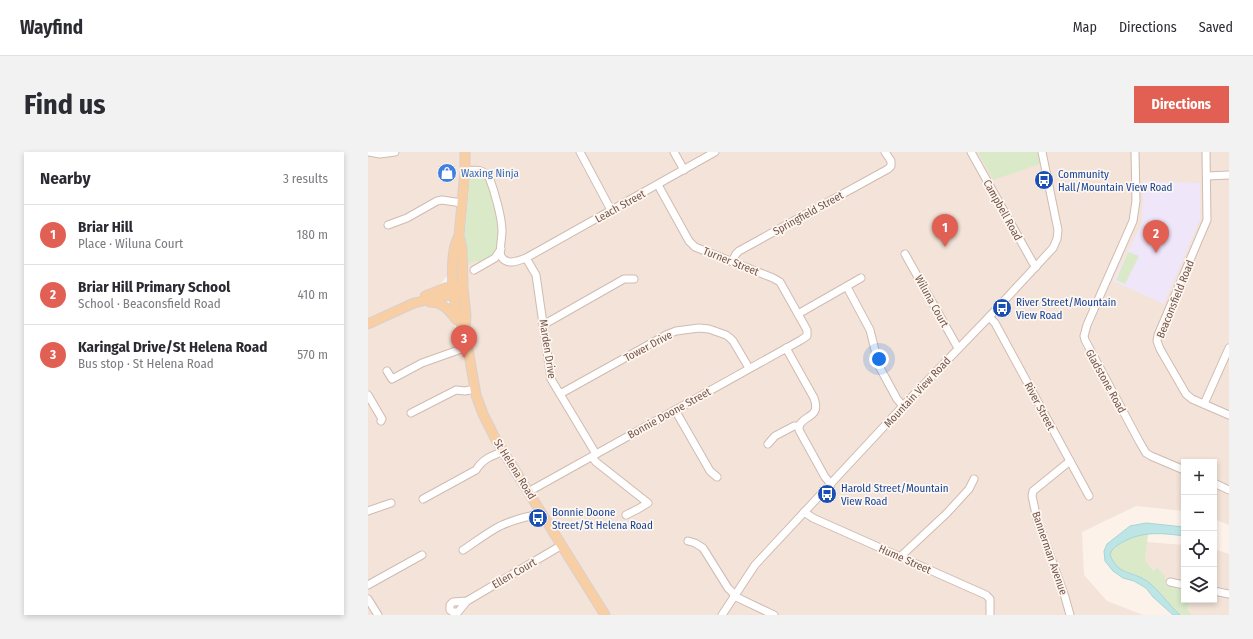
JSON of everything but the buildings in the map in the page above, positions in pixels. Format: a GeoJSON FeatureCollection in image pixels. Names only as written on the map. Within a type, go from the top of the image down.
{"type":"FeatureCollection","features":[{"type":"Feature","properties":{"kind":"main road"},"geometry":{"type":"LineString","coordinates":[[458,290],[462,248],[459,236],[465,171],[465,152]]}},
{"type":"Feature","properties":{"kind":"main road"},"geometry":{"type":"LineString","coordinates":[[458,290],[453,267],[454,246],[459,236]]}},
{"type":"Feature","properties":{"kind":"main road"},"geometry":{"type":"LineString","coordinates":[[436,291],[446,280],[453,267]]}},
{"type":"Feature","properties":{"kind":"main road"},"geometry":{"type":"LineString","coordinates":[[368,324],[436,291],[445,288],[458,290]]}},
{"type":"Feature","properties":{"kind":"main road"},"geometry":{"type":"LineString","coordinates":[[424,302],[458,290]]}},
{"type":"Feature","properties":{"kind":"main road","name":"St Helena Road"},"geometry":{"type":"LineString","coordinates":[[458,290],[456,311],[463,328],[475,389],[483,414],[503,451],[605,615]]}},
{"type":"Feature","properties":{"kind":"main road"},"geometry":{"type":"LineString","coordinates":[[414,303],[437,302],[445,306],[463,328]]}},
{"type":"Feature","properties":{"kind":"street"},"geometry":{"type":"LineString","coordinates":[[369,152],[380,154],[395,152]]}},
{"type":"Feature","properties":{"kind":"street"},"geometry":{"type":"LineString","coordinates":[[580,152],[611,210]]}},
{"type":"Feature","properties":{"kind":"street"},"geometry":{"type":"LineString","coordinates":[[674,152],[684,170]]}},
{"type":"Feature","properties":{"kind":"street","name":"Leach Street"},"geometry":{"type":"LineString","coordinates":[[525,259],[715,152]]}},
{"type":"Feature","properties":{"kind":"street","name":"Springfield Street"},"geometry":{"type":"LineString","coordinates":[[732,262],[739,251],[888,169],[891,166],[891,161],[885,152]]}},
{"type":"Feature","properties":{"kind":"street","name":"Campbell Road"},"geometry":{"type":"LineString","coordinates":[[971,152],[1036,267]]}},
{"type":"Feature","properties":{"kind":"street","name":"Mountain View Road"},"geometry":{"type":"LineString","coordinates":[[722,615],[755,565],[1053,248],[1058,234],[1042,152]]}},
{"type":"Feature","properties":{"kind":"street","name":"Gladstone Road"},"geometry":{"type":"LineString","coordinates":[[1135,152],[1136,201],[1133,221],[1087,325],[1085,340],[1146,453],[1181,469]]}},
{"type":"Feature","properties":{"kind":"street","name":"Beaconsfield Road"},"geometry":{"type":"LineString","coordinates":[[1206,152],[1208,220],[1158,335],[1158,341],[1160,349],[1184,392],[1192,399],[1229,415]]}},
{"type":"Feature","properties":{"kind":"street"},"geometry":{"type":"LineString","coordinates":[[465,171],[480,170],[484,171],[489,177],[502,228],[501,248],[495,258],[474,270]]}},
{"type":"Feature","properties":{"kind":"street"},"geometry":{"type":"LineString","coordinates":[[1207,176],[1229,175]]}},
{"type":"Feature","properties":{"kind":"street","name":"Turner Street"},"geometry":{"type":"LineString","coordinates":[[658,185],[691,244],[699,249],[778,281],[808,333]]}},
{"type":"Feature","properties":{"kind":"street"},"geometry":{"type":"LineString","coordinates":[[388,225],[407,218],[437,201],[462,202]]}},
{"type":"Feature","properties":{"kind":"street"},"geometry":{"type":"LineString","coordinates":[[501,248],[509,259],[525,259]]}},
{"type":"Feature","properties":{"kind":"street","name":"Wiluna Court"},"geometry":{"type":"LineString","coordinates":[[905,254],[958,348]]}},
{"type":"Feature","properties":{"kind":"street","name":"Marden Drive"},"geometry":{"type":"LineString","coordinates":[[525,259],[536,275],[550,377],[594,455],[596,462],[648,503],[626,515]]}},
{"type":"Feature","properties":{"kind":"street"},"geometry":{"type":"LineString","coordinates":[[798,314],[861,278]]}},
{"type":"Feature","properties":{"kind":"street"},"geometry":{"type":"LineString","coordinates":[[543,325],[624,279],[634,279]]}},
{"type":"Feature","properties":{"kind":"street"},"geometry":{"type":"LineString","coordinates":[[847,287],[870,330],[879,366],[897,399],[903,406]]}},
{"type":"Feature","properties":{"kind":"street","name":"River Street"},"geometry":{"type":"LineString","coordinates":[[989,316],[995,323],[1089,496]]}},
{"type":"Feature","properties":{"kind":"street","name":"Tower Drive"},"geometry":{"type":"LineString","coordinates":[[560,394],[666,334],[676,331],[699,328],[709,329],[730,338],[749,368]]}},
{"type":"Feature","properties":{"kind":"street","name":"Bonnie Doone Street"},"geometry":{"type":"LineString","coordinates":[[528,492],[804,338],[808,333]]}},
{"type":"Feature","properties":{"kind":"street"},"geometry":{"type":"LineString","coordinates":[[387,370],[392,379],[422,363],[467,347]]}},
{"type":"Feature","properties":{"kind":"street"},"geometry":{"type":"LineString","coordinates":[[786,348],[816,404],[812,415],[801,422],[799,430],[831,484]]}},
{"type":"Feature","properties":{"kind":"street"},"geometry":{"type":"LineString","coordinates":[[1204,404],[1229,348]]}},
{"type":"Feature","properties":{"kind":"street"},"geometry":{"type":"LineString","coordinates":[[411,413],[456,390],[465,391],[475,389]]}},
{"type":"Feature","properties":{"kind":"street"},"geometry":{"type":"LineString","coordinates":[[368,395],[370,396],[382,419],[381,421]]}},
{"type":"Feature","properties":{"kind":"street"},"geometry":{"type":"LineString","coordinates":[[676,410],[710,471],[717,477]]}},
{"type":"Feature","properties":{"kind":"street"},"geometry":{"type":"LineString","coordinates":[[768,444],[774,436],[794,426],[799,426]]}},
{"type":"Feature","properties":{"kind":"street"},"geometry":{"type":"LineString","coordinates":[[423,499],[476,470],[482,462],[488,458],[498,455],[503,451]]}},
{"type":"Feature","properties":{"kind":"street","name":"Bannerman Avenue"},"geometry":{"type":"LineString","coordinates":[[1070,461],[1038,487],[1033,492],[1032,496],[1037,519],[1070,615]]}},
{"type":"Feature","properties":{"kind":"street"},"geometry":{"type":"LineString","coordinates":[[900,557],[947,513],[969,490],[974,480]]}},
{"type":"Feature","properties":{"kind":"street"},"geometry":{"type":"LineString","coordinates":[[1217,484],[1229,490]]}},
{"type":"Feature","properties":{"kind":"street"},"geometry":{"type":"LineString","coordinates":[[368,511],[391,503]]}},
{"type":"Feature","properties":{"kind":"street","name":"Hume Street"},"geometry":{"type":"LineString","coordinates":[[804,512],[813,518],[986,594],[990,599],[990,615]]}},
{"type":"Feature","properties":{"kind":"street"},"geometry":{"type":"LineString","coordinates":[[463,550],[499,527],[542,514]]}},
{"type":"Feature","properties":{"kind":"street"},"geometry":{"type":"LineString","coordinates":[[688,541],[703,548],[734,596],[774,615]]}},
{"type":"Feature","properties":{"kind":"street","name":"Ellen Court"},"geometry":{"type":"LineString","coordinates":[[467,601],[562,546]]}},
{"type":"Feature","properties":{"kind":"street"},"geometry":{"type":"LineString","coordinates":[[368,585],[422,555]]}},
{"type":"Feature","properties":{"kind":"street"},"geometry":{"type":"LineString","coordinates":[[1170,582],[1181,584]]}},
{"type":"Feature","properties":{"kind":"street"},"geometry":{"type":"LineString","coordinates":[[1217,592],[1229,594]]}},
{"type":"Feature","properties":{"kind":"street"},"geometry":{"type":"LineString","coordinates":[[368,599],[378,615]]}},
{"type":"Feature","properties":{"kind":"shaded area"},"geometry":{"type":"Polygon","coordinates":[[[368,152],[461,152],[459,195],[450,269],[447,276],[435,288],[368,319],[368,152]]]}},
{"type":"Feature","properties":{"kind":"shaded area"},"geometry":{"type":"Polygon","coordinates":[[[470,152],[1039,152],[1055,231],[1054,241],[755,559],[717,615],[611,615],[505,445],[491,420],[483,401],[477,377],[467,297],[465,233],[470,179],[470,152]]]}},
{"type":"Feature","properties":{"kind":"shaded area"},"geometry":{"type":"Polygon","coordinates":[[[1046,152],[1229,152],[1229,525],[1217,520],[1217,459],[1181,459],[1181,511],[1136,506],[1082,532],[1084,575],[1107,601],[1143,615],[726,615],[749,579],[764,562],[1057,248],[1061,238],[1046,152]]]}},
{"type":"Feature","properties":{"kind":"shaded area"},"geometry":{"type":"Polygon","coordinates":[[[1143,181],[1200,183],[1200,220],[1164,304],[1113,281],[1141,225],[1143,181]]]}},
{"type":"Feature","properties":{"kind":"shaded area"},"geometry":{"type":"Polygon","coordinates":[[[433,303],[452,318],[463,354],[470,389],[486,431],[600,615],[368,615],[368,330],[422,305],[433,303]]]}},
{"type":"Feature","properties":{"kind":"shaded area"},"geometry":{"type":"Polygon","coordinates":[[[1147,542],[1181,545],[1181,589],[1166,586],[1165,576],[1157,567],[1153,571],[1145,560],[1147,542]]]}},
{"type":"Feature","properties":{"kind":"shaded area"},"geometry":{"type":"Polygon","coordinates":[[[1217,550],[1229,554],[1229,615],[1192,615],[1187,609],[1188,603],[1217,603],[1217,550]]]}},
{"type":"Feature","properties":{"kind":"green space"},"geometry":{"type":"Polygon","coordinates":[[[978,152],[1037,152],[1040,164],[993,180],[978,152]]]}},
{"type":"Feature","properties":{"kind":"green space"},"geometry":{"type":"Polygon","coordinates":[[[476,173],[485,176],[491,192],[498,225],[498,245],[495,252],[490,256],[480,262],[471,262],[465,268],[465,233],[470,179],[476,173]]]}},
{"type":"Feature","properties":{"kind":"green space"},"geometry":{"type":"Polygon","coordinates":[[[1128,252],[1139,256],[1125,284],[1116,280],[1128,252]]]}},
{"type":"Feature","properties":{"kind":"green space"},"geometry":{"type":"Polygon","coordinates":[[[1148,535],[1145,560],[1153,571],[1157,567],[1165,576],[1166,586],[1181,589],[1181,603],[1188,603],[1187,609],[1192,615],[1180,615],[1151,585],[1140,577],[1121,570],[1113,562],[1109,555],[1112,548],[1132,537],[1148,535]]]}},
{"type":"Feature","properties":{"kind":"water"},"geometry":{"type":"Polygon","coordinates":[[[1146,523],[1181,527],[1181,536],[1145,534],[1130,538],[1116,546],[1110,555],[1113,562],[1121,570],[1147,581],[1180,615],[1173,615],[1153,597],[1146,588],[1134,581],[1123,578],[1113,571],[1105,561],[1104,551],[1107,544],[1130,526],[1146,523]]]}},
{"type":"Feature","properties":{"kind":"place","name":"Waxing Ninja"},"geometry":{"type":"Point","coordinates":[447,173]}},
{"type":"Feature","properties":{"kind":"place","name":"Community Hall/Mountain View Road"},"geometry":{"type":"Point","coordinates":[1044,180]}},
{"type":"Feature","properties":{"kind":"place","name":"Briar Hill"},"geometry":{"type":"Point","coordinates":[945,247]}},
{"type":"Feature","properties":{"kind":"place","name":"Briar Hill Primary School"},"geometry":{"type":"Point","coordinates":[1156,253]}},
{"type":"Feature","properties":{"kind":"place","name":"River Street/Mountain View Road"},"geometry":{"type":"Point","coordinates":[1002,308]}},
{"type":"Feature","properties":{"kind":"place","name":"Karingal Drive/St Helena Road"},"geometry":{"type":"Point","coordinates":[464,358]}},
{"type":"Feature","properties":{"kind":"place","name":"Harold Street/Mountain View Road"},"geometry":{"type":"Point","coordinates":[827,494]}},
{"type":"Feature","properties":{"kind":"place","name":"Bonnie Doone Street/St Helena Road"},"geometry":{"type":"Point","coordinates":[538,518]}}]}
